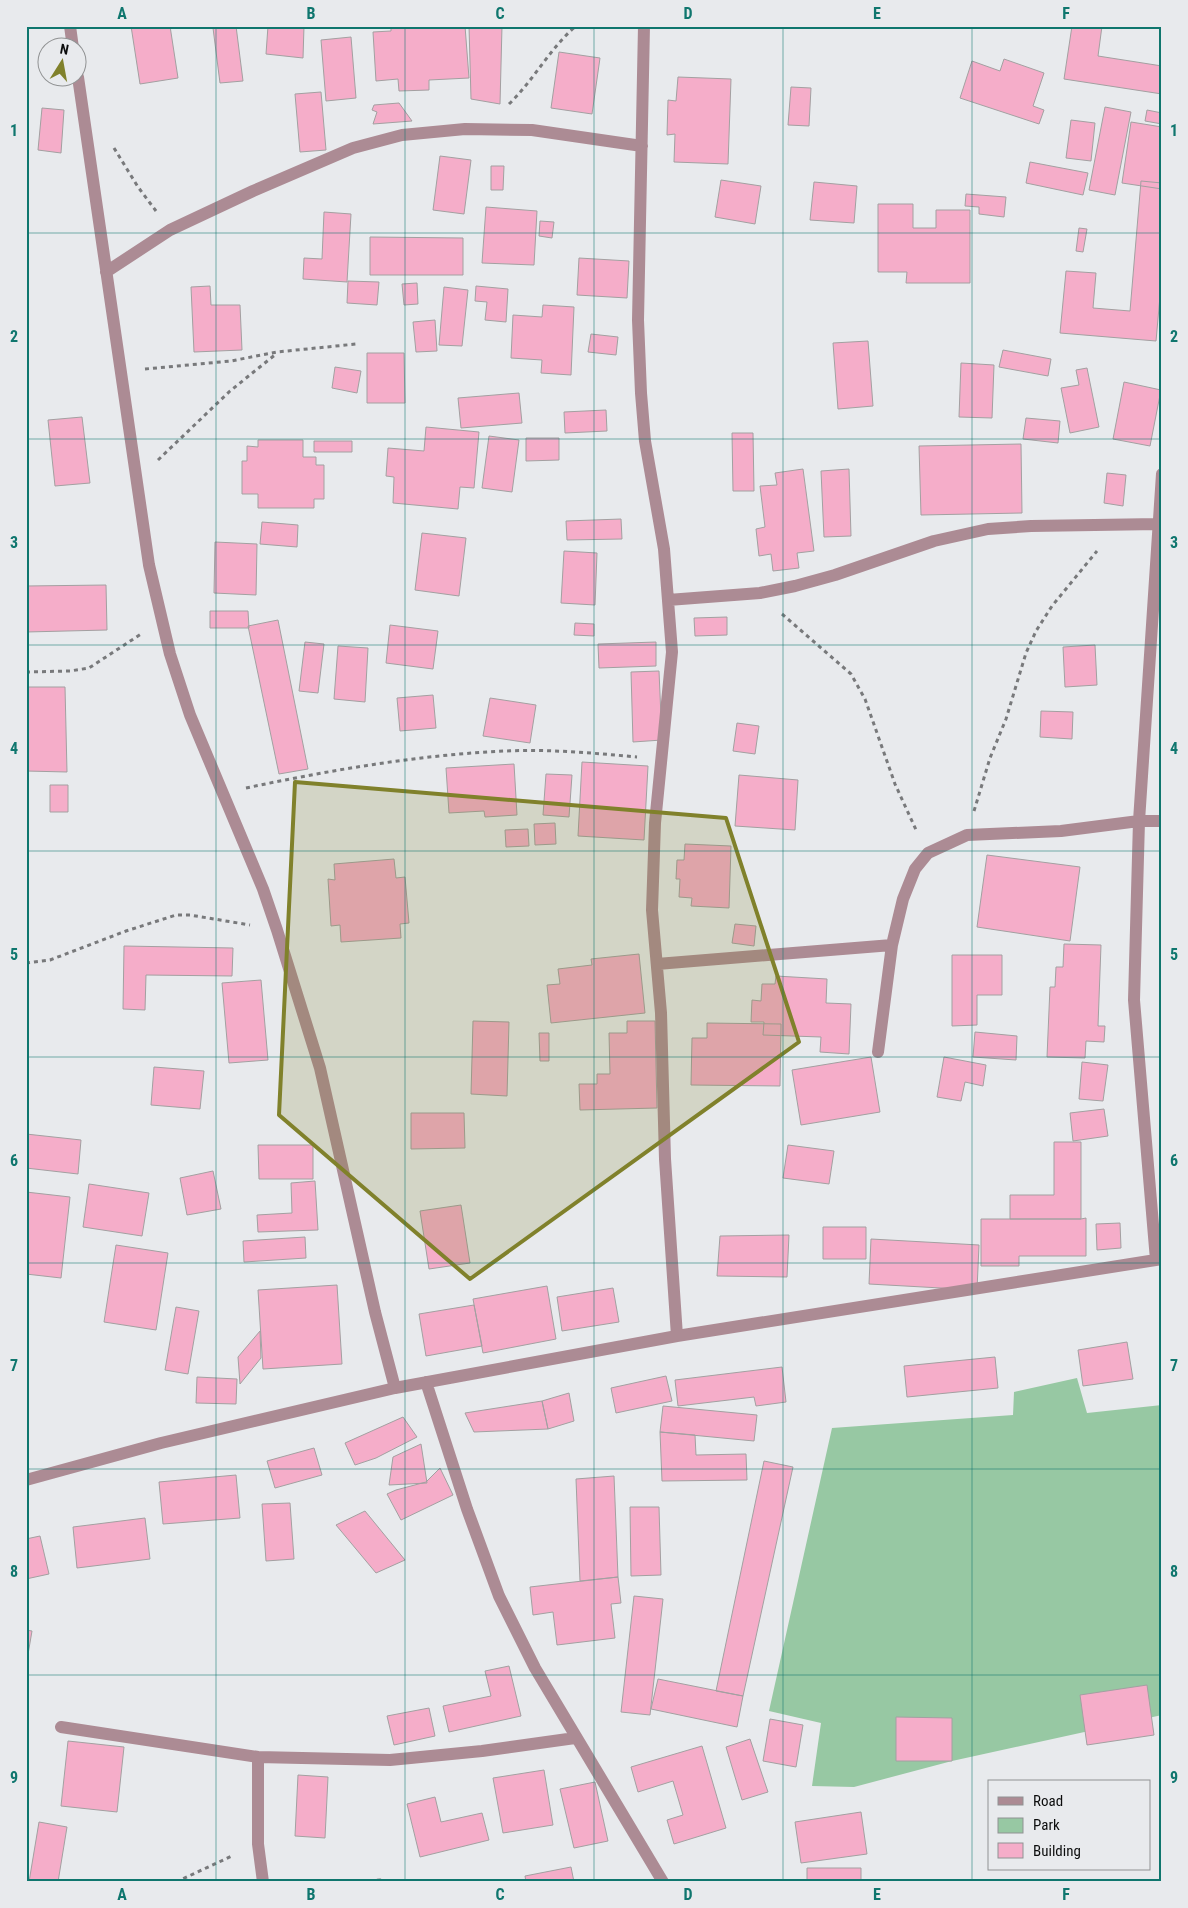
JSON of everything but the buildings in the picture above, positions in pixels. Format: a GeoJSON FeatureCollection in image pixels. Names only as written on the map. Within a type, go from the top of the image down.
{"type":"FeatureCollection","features":[{"type":"Feature","properties":{"kind":"street"},"geometry":{"type":"LineString","coordinates":[[644,26],[638,320],[641,393],[645,441],[664,549],[672,652],[652,867],[652,910],[661,1013],[668,1214],[677,1336]]}},
{"type":"Feature","properties":{"kind":"street"},"geometry":{"type":"LineString","coordinates":[[80,88],[149,565],[170,654],[190,715],[224,792],[263,889],[320,1068],[375,1312],[395,1388]]}},
{"type":"Feature","properties":{"kind":"street"},"geometry":{"type":"LineString","coordinates":[[106,272],[170,230],[353,148],[402,135],[465,129],[532,130],[642,146]]}},
{"type":"Feature","properties":{"kind":"street"},"geometry":{"type":"LineString","coordinates":[[26,1480],[161,1443],[395,1388],[677,1336],[1159,1260],[1134,1000],[1139,821],[1162,474]]}},
{"type":"Feature","properties":{"kind":"street"},"geometry":{"type":"LineString","coordinates":[[668,600],[760,593],[795,586],[835,575],[934,541],[988,529],[1031,526],[1158,524]]}},
{"type":"Feature","properties":{"kind":"street"},"geometry":{"type":"LineString","coordinates":[[878,1052],[892,945],[903,899],[916,869],[928,853],[967,835],[1061,831],[1139,821],[1162,821]]}},
{"type":"Feature","properties":{"kind":"street"},"geometry":{"type":"LineString","coordinates":[[657,964],[892,945]]}},
{"type":"Feature","properties":{"kind":"street"},"geometry":{"type":"LineString","coordinates":[[426,1382],[467,1509],[499,1596],[535,1668],[575,1738],[663,1882]]}},
{"type":"Feature","properties":{"kind":"street"},"geometry":{"type":"LineString","coordinates":[[61,1727],[258,1757],[390,1760],[482,1751],[575,1738]]}},
{"type":"Feature","properties":{"kind":"street"},"geometry":{"type":"LineString","coordinates":[[258,1757],[258,1844],[262,1882]]}},
{"type":"Feature","properties":{"kind":"path"},"geometry":{"type":"LineString","coordinates":[[501,109],[522,91],[564,36],[576,26]]}},
{"type":"Feature","properties":{"kind":"path"},"geometry":{"type":"LineString","coordinates":[[87,143],[103,142],[116,150],[138,186],[170,230]]}},
{"type":"Feature","properties":{"kind":"path"},"geometry":{"type":"LineString","coordinates":[[120,371],[231,361],[277,352],[356,344]]}},
{"type":"Feature","properties":{"kind":"path"},"geometry":{"type":"LineString","coordinates":[[136,481],[230,391],[277,352]]}},
{"type":"Feature","properties":{"kind":"path"},"geometry":{"type":"LineString","coordinates":[[967,835],[990,758],[1006,720],[1026,653],[1033,638],[1052,606],[1116,525]]}},
{"type":"Feature","properties":{"kind":"path"},"geometry":{"type":"LineString","coordinates":[[760,593],[851,674],[865,699],[894,784],[928,853]]}},
{"type":"Feature","properties":{"kind":"path"},"geometry":{"type":"LineString","coordinates":[[26,672],[70,671],[89,668],[163,620]]}},
{"type":"Feature","properties":{"kind":"path"},"geometry":{"type":"LineString","coordinates":[[224,792],[373,764],[504,751],[564,751],[662,759]]}},
{"type":"Feature","properties":{"kind":"path"},"geometry":{"type":"LineString","coordinates":[[26,963],[50,960],[126,931],[176,915],[203,917],[277,930]]}},
{"type":"Feature","properties":{"kind":"path"},"geometry":{"type":"LineString","coordinates":[[176,1882],[258,1844]]}},
{"type":"Feature","properties":{"kind":"path"},"geometry":{"type":"LineString","coordinates":[[361,1882],[380,1880],[388,1882]]}},
{"type":"Feature","properties":{"kind":"highlighted area"},"geometry":{"type":"Polygon","coordinates":[[[295,782],[726,818],[799,1042],[470,1279],[279,1115],[295,782]]]}},
{"type":"Feature","properties":{"kind":"green space"},"geometry":{"type":"Polygon","coordinates":[[[1077,1378],[1087,1413],[1162,1405],[1162,1715],[952,1761],[854,1787],[812,1786],[821,1723],[769,1711],[832,1428],[1013,1415],[1014,1392],[1077,1378]]]}}]}
